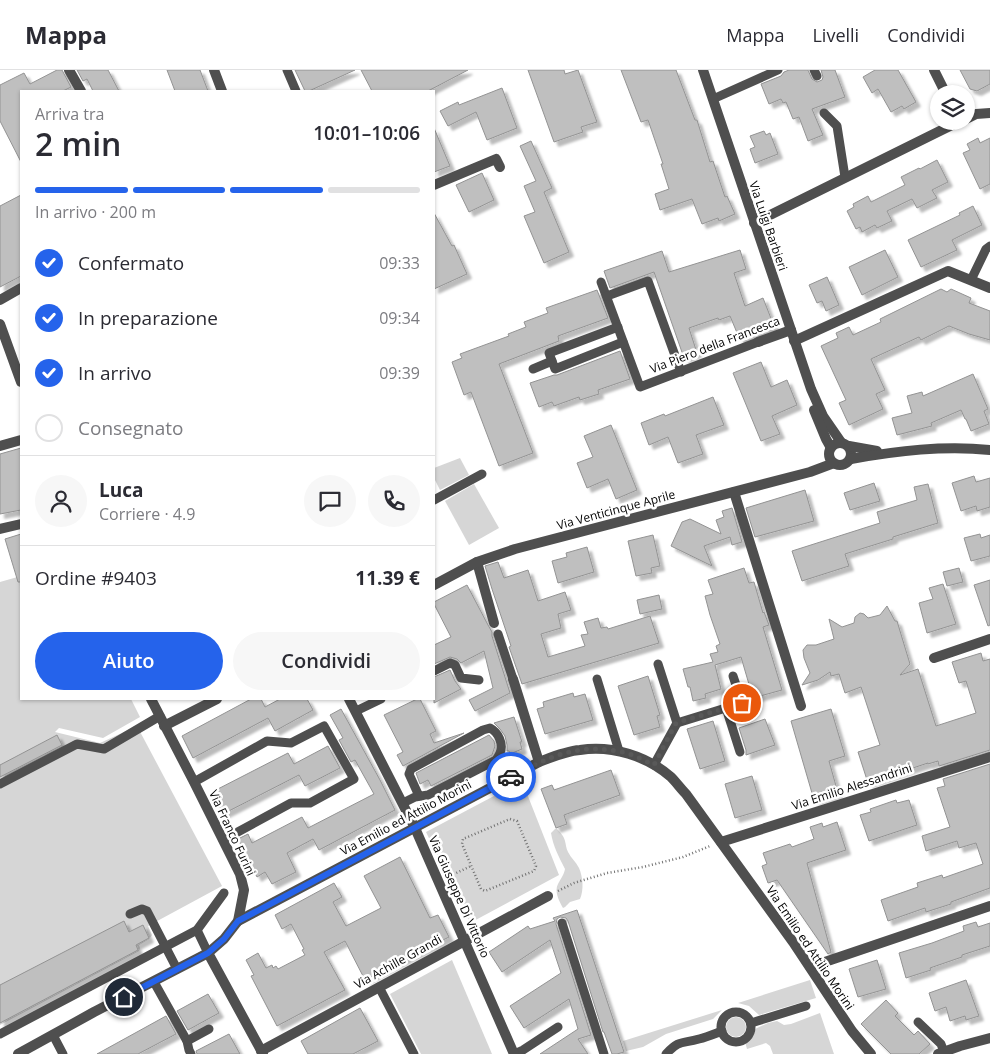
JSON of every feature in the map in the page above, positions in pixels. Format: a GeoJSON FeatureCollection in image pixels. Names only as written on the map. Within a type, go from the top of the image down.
{"type":"FeatureCollection","features":[{"type":"Feature","properties":{"kind":"street"},"geometry":{"type":"LineString","coordinates":[[69,70],[80,90]]}},
{"type":"Feature","properties":{"kind":"street"},"geometry":{"type":"LineString","coordinates":[[214,70],[222,90]]}},
{"type":"Feature","properties":{"kind":"street","name":"Via Luigi Barbieri"},"geometry":{"type":"LineString","coordinates":[[703,70],[811,389],[823,416],[845,444]]}},
{"type":"Feature","properties":{"kind":"street"},"geometry":{"type":"LineString","coordinates":[[934,70],[942,85]]}},
{"type":"Feature","properties":{"kind":"street"},"geometry":{"type":"LineString","coordinates":[[975,114],[990,113]]}},
{"type":"Feature","properties":{"kind":"street"},"geometry":{"type":"LineString","coordinates":[[754,222],[942,130]]}},
{"type":"Feature","properties":{"kind":"street"},"geometry":{"type":"LineString","coordinates":[[435,185],[496,159],[500,167]]}},
{"type":"Feature","properties":{"kind":"street"},"geometry":{"type":"LineString","coordinates":[[794,341],[948,271],[990,288]]}},
{"type":"Feature","properties":{"kind":"street"},"geometry":{"type":"LineString","coordinates":[[0,300],[20,289]]}},
{"type":"Feature","properties":{"kind":"street"},"geometry":{"type":"LineString","coordinates":[[0,324],[20,379]]}},
{"type":"Feature","properties":{"kind":"street","name":"Via Piero della Francesca"},"geometry":{"type":"LineString","coordinates":[[758,342],[790,330]]}},
{"type":"Feature","properties":{"kind":"street","name":"Via Luigi Barbieri"},"geometry":{"type":"LineString","coordinates":[[811,389],[814,409],[831,455]]}},
{"type":"Feature","properties":{"kind":"street"},"geometry":{"type":"LineString","coordinates":[[0,446],[20,440]]}},
{"type":"Feature","properties":{"kind":"street"},"geometry":{"type":"LineString","coordinates":[[885,452],[845,444],[833,444],[831,455],[841,465],[848,462],[851,458],[885,452],[954,448],[990,450]]}},
{"type":"Feature","properties":{"kind":"street"},"geometry":{"type":"LineString","coordinates":[[845,444],[852,454],[851,458]]}},
{"type":"Feature","properties":{"kind":"street","name":"Via Venticinque Aprile"},"geometry":{"type":"LineString","coordinates":[[435,584],[477,562],[515,549],[810,472],[831,455]]}},
{"type":"Feature","properties":{"kind":"street"},"geometry":{"type":"LineString","coordinates":[[734,492],[801,706]]}},
{"type":"Feature","properties":{"kind":"street"},"geometry":{"type":"LineString","coordinates":[[0,529],[20,524]]}},
{"type":"Feature","properties":{"kind":"street"},"geometry":{"type":"LineString","coordinates":[[477,562],[494,622]]}},
{"type":"Feature","properties":{"kind":"street"},"geometry":{"type":"LineString","coordinates":[[934,658],[990,639]]}},
{"type":"Feature","properties":{"kind":"street"},"geometry":{"type":"LineString","coordinates":[[513,680],[539,762]]}},
{"type":"Feature","properties":{"kind":"street","name":"Via Franco Furini"},"geometry":{"type":"LineString","coordinates":[[18,1054],[208,953],[224,939],[238,921],[244,890],[240,874],[152,700]]}},
{"type":"Feature","properties":{"kind":"street"},"geometry":{"type":"LineString","coordinates":[[164,726],[215,700]]}},
{"type":"Feature","properties":{"kind":"street","name":"Via Giuseppe Di Vittorio"},"geometry":{"type":"LineString","coordinates":[[350,700],[414,828],[514,1054]]}},
{"type":"Feature","properties":{"kind":"street","name":"Via Emilio ed Attilio Morini"},"geometry":{"type":"LineString","coordinates":[[238,921],[539,762],[557,755],[580,750],[598,749],[619,752],[632,755],[654,765],[671,777],[686,794],[793,942],[852,1031],[871,1054]]}},
{"type":"Feature","properties":{"kind":"street","name":"Via Emilio Alessandrini"},"geometry":{"type":"LineString","coordinates":[[721,842],[990,757]]}},
{"type":"Feature","properties":{"kind":"street","name":"Via Achille Grandi"},"geometry":{"type":"LineString","coordinates":[[262,1052],[548,896]]}},
{"type":"Feature","properties":{"kind":"street"},"geometry":{"type":"LineString","coordinates":[[810,967],[990,906]]}},
{"type":"Feature","properties":{"kind":"street"},"geometry":{"type":"LineString","coordinates":[[208,953],[262,1052]]}},
{"type":"Feature","properties":{"kind":"street"},"geometry":{"type":"LineString","coordinates":[[941,1053],[990,1038]]}},
{"type":"Feature","properties":{"kind":"lane"},"geometry":{"type":"LineString","coordinates":[[287,70],[296,90]]}},
{"type":"Feature","properties":{"kind":"lane"},"geometry":{"type":"LineString","coordinates":[[713,99],[778,70]]}},
{"type":"Feature","properties":{"kind":"lane"},"geometry":{"type":"LineString","coordinates":[[824,113],[837,126],[845,177]]}},
{"type":"Feature","properties":{"kind":"lane"},"geometry":{"type":"LineString","coordinates":[[971,280],[986,249],[990,246]]}},
{"type":"Feature","properties":{"kind":"lane"},"geometry":{"type":"LineString","coordinates":[[606,296],[648,281],[681,372]]}},
{"type":"Feature","properties":{"kind":"lane","name":"Via Piero della Francesca"},"geometry":{"type":"LineString","coordinates":[[602,282],[640,387],[758,342]]}},
{"type":"Feature","properties":{"kind":"lane"},"geometry":{"type":"LineString","coordinates":[[618,327],[549,352],[555,369],[623,342]]}},
{"type":"Feature","properties":{"kind":"lane"},"geometry":{"type":"LineString","coordinates":[[533,369],[552,361]]}},
{"type":"Feature","properties":{"kind":"lane"},"geometry":{"type":"LineString","coordinates":[[435,499],[482,474]]}},
{"type":"Feature","properties":{"kind":"lane"},"geometry":{"type":"LineString","coordinates":[[498,634],[513,680]]}},
{"type":"Feature","properties":{"kind":"lane"},"geometry":{"type":"LineString","coordinates":[[435,670],[450,663],[454,664],[461,678],[479,680]]}},
{"type":"Feature","properties":{"kind":"lane"},"geometry":{"type":"LineString","coordinates":[[654,765],[676,723],[658,664]]}},
{"type":"Feature","properties":{"kind":"lane"},"geometry":{"type":"LineString","coordinates":[[676,723],[742,703],[733,676]]}},
{"type":"Feature","properties":{"kind":"lane"},"geometry":{"type":"LineString","coordinates":[[597,679],[619,752]]}},
{"type":"Feature","properties":{"kind":"lane"},"geometry":{"type":"LineString","coordinates":[[356,712],[380,700]]}},
{"type":"Feature","properties":{"kind":"lane"},"geometry":{"type":"LineString","coordinates":[[726,708],[740,752]]}},
{"type":"Feature","properties":{"kind":"lane"},"geometry":{"type":"LineString","coordinates":[[0,784],[77,744],[104,749],[160,716]]}},
{"type":"Feature","properties":{"kind":"lane"},"geometry":{"type":"LineString","coordinates":[[194,782],[267,741],[291,742],[324,726],[354,780],[310,803],[291,803],[223,840]]}},
{"type":"Feature","properties":{"kind":"lane"},"geometry":{"type":"LineString","coordinates":[[402,803],[419,796],[428,795],[496,760],[501,752],[501,742],[495,730],[490,728],[483,730],[411,769],[409,774],[419,796]]}},
{"type":"Feature","properties":{"kind":"lane"},"geometry":{"type":"LineString","coordinates":[[0,1034],[197,930],[224,893]]}},
{"type":"Feature","properties":{"kind":"lane"},"geometry":{"type":"LineString","coordinates":[[130,914],[142,909],[147,911],[177,969]]}},
{"type":"Feature","properties":{"kind":"lane"},"geometry":{"type":"LineString","coordinates":[[562,923],[604,1054]]}},
{"type":"Feature","properties":{"kind":"lane"},"geometry":{"type":"LineString","coordinates":[[197,930],[208,953]]}},
{"type":"Feature","properties":{"kind":"lane"},"geometry":{"type":"LineString","coordinates":[[154,982],[187,1041],[191,1054]]}},
{"type":"Feature","properties":{"kind":"lane"},"geometry":{"type":"LineString","coordinates":[[379,988],[414,1054]]}},
{"type":"Feature","properties":{"kind":"lane"},"geometry":{"type":"LineString","coordinates":[[751,1023],[806,1006]]}},
{"type":"Feature","properties":{"kind":"lane"},"geometry":{"type":"LineString","coordinates":[[733,1012],[743,1014],[749,1018],[751,1023],[748,1036],[739,1042],[728,1039],[722,1031],[723,1020],[733,1012]]}},
{"type":"Feature","properties":{"kind":"lane"},"geometry":{"type":"LineString","coordinates":[[918,1022],[941,1044],[941,1053]]}},
{"type":"Feature","properties":{"kind":"lane"},"geometry":{"type":"LineString","coordinates":[[514,1054],[558,1026]]}},
{"type":"Feature","properties":{"kind":"lane"},"geometry":{"type":"LineString","coordinates":[[187,1041],[209,1029]]}},
{"type":"Feature","properties":{"kind":"lane"},"geometry":{"type":"LineString","coordinates":[[666,1054],[679,1043],[697,1040],[722,1031]]}},
{"type":"Feature","properties":{"kind":"lane"},"geometry":{"type":"LineString","coordinates":[[53,1035],[63,1054]]}},
{"type":"Feature","properties":{"kind":"path"},"geometry":{"type":"LineString","coordinates":[[510,819],[517,821],[536,866],[534,871],[485,892],[481,889],[471,866],[462,844],[463,839],[510,819]]}},
{"type":"Feature","properties":{"kind":"path"},"geometry":{"type":"LineString","coordinates":[[548,896],[583,880],[683,857],[721,842]]}},
{"type":"Feature","properties":{"kind":"path"},"geometry":{"type":"LineString","coordinates":[[438,882],[471,866]]}},
{"type":"Feature","properties":{"kind":"shaded area"},"geometry":{"type":"Polygon","coordinates":[[[460,458],[469,475],[440,490],[435,480],[435,468],[460,458]]]}},
{"type":"Feature","properties":{"kind":"shaded area"},"geometry":{"type":"Polygon","coordinates":[[[474,484],[499,528],[469,545],[445,501],[474,484]]]}},
{"type":"Feature","properties":{"kind":"shaded area"},"geometry":{"type":"Polygon","coordinates":[[[20,576],[20,700],[132,700],[140,717],[103,738],[59,728],[55,732],[100,743],[137,726],[222,886],[148,926],[152,935],[139,945],[139,951],[0,1025],[0,582],[20,576]]]}},
{"type":"Feature","properties":{"kind":"shaded area"},"geometry":{"type":"Polygon","coordinates":[[[522,781],[559,875],[470,923],[426,832],[522,781]]]}},
{"type":"Feature","properties":{"kind":"shaded area"},"geometry":{"type":"Polygon","coordinates":[[[556,828],[564,837],[568,852],[579,868],[582,884],[580,899],[570,902],[563,908],[557,893],[557,887],[565,869],[551,833],[556,828]]]}},
{"type":"Feature","properties":{"kind":"shaded area"},"geometry":{"type":"Polygon","coordinates":[[[452,960],[492,1054],[421,1054],[390,994],[452,960]]]}},
{"type":"Feature","properties":{"kind":"shaded area"},"geometry":{"type":"Polygon","coordinates":[[[810,980],[816,998],[759,1015],[749,1006],[738,1003],[810,980]]]}},
{"type":"Feature","properties":{"kind":"shaded area"},"geometry":{"type":"Polygon","coordinates":[[[722,1010],[713,1019],[666,1034],[643,1047],[626,1051],[623,1041],[722,1010]]]}},
{"type":"Feature","properties":{"kind":"shaded area"},"geometry":{"type":"Polygon","coordinates":[[[820,1013],[834,1054],[773,1054],[770,1046],[766,1043],[747,1049],[745,1042],[755,1029],[777,1021],[784,1025],[791,1024],[820,1013]]]}},
{"type":"Feature","properties":{"kind":"shaded area"},"geometry":{"type":"Polygon","coordinates":[[[736,1017],[743,1020],[746,1027],[743,1034],[736,1037],[729,1034],[726,1027],[729,1020],[736,1017]]]}},
{"type":"Feature","properties":{"kind":"building"},"geometry":{"type":"Polygon","coordinates":[[[57,70],[62,70],[71,87],[65,90],[20,90],[20,160],[0,121],[0,85],[24,73],[30,84],[57,70]]]}},
{"type":"Feature","properties":{"kind":"building"},"geometry":{"type":"Polygon","coordinates":[[[77,70],[108,70],[118,90],[92,90],[87,79],[83,81],[77,70]]]}},
{"type":"Feature","properties":{"kind":"building"},"geometry":{"type":"Polygon","coordinates":[[[167,70],[200,70],[208,90],[175,90],[167,70]]]}},
{"type":"Feature","properties":{"kind":"building"},"geometry":{"type":"Polygon","coordinates":[[[295,70],[355,70],[311,90],[305,90],[295,70]]]}},
{"type":"Feature","properties":{"kind":"building"},"geometry":{"type":"Polygon","coordinates":[[[361,70],[468,70],[430,90],[371,90],[361,70]]]}},
{"type":"Feature","properties":{"kind":"building"},"geometry":{"type":"Polygon","coordinates":[[[528,70],[564,70],[565,74],[578,70],[597,122],[581,127],[583,132],[554,142],[528,70]]]}},
{"type":"Feature","properties":{"kind":"building"},"geometry":{"type":"Polygon","coordinates":[[[621,70],[676,70],[695,120],[697,120],[710,162],[713,161],[725,197],[727,196],[735,214],[719,221],[718,218],[702,224],[692,199],[660,210],[655,194],[669,189],[661,164],[663,164],[648,120],[641,122],[621,70]]]}},
{"type":"Feature","properties":{"kind":"building"},"geometry":{"type":"Polygon","coordinates":[[[789,70],[808,70],[812,79],[817,82],[822,80],[823,77],[821,70],[835,70],[845,97],[812,109],[823,135],[808,141],[799,117],[793,119],[786,102],[783,103],[781,99],[769,104],[761,84],[781,76],[789,70]]]}},
{"type":"Feature","properties":{"kind":"building"},"geometry":{"type":"Polygon","coordinates":[[[875,70],[898,70],[916,102],[904,109],[902,106],[891,112],[878,89],[872,93],[863,77],[875,70]]]}},
{"type":"Feature","properties":{"kind":"building"},"geometry":{"type":"Polygon","coordinates":[[[960,70],[990,70],[990,84],[977,91],[975,90],[975,85],[968,85],[960,70]]]}},
{"type":"Feature","properties":{"kind":"building"},"geometry":{"type":"Polygon","coordinates":[[[502,88],[517,128],[487,140],[476,112],[448,126],[440,111],[458,102],[459,105],[502,88]]]}},
{"type":"Feature","properties":{"kind":"building"},"geometry":{"type":"Polygon","coordinates":[[[435,130],[450,166],[435,172],[435,130]]]}},
{"type":"Feature","properties":{"kind":"building"},"geometry":{"type":"Polygon","coordinates":[[[764,131],[766,135],[770,133],[778,154],[755,163],[750,149],[755,147],[750,136],[764,131]]]}},
{"type":"Feature","properties":{"kind":"building"},"geometry":{"type":"Polygon","coordinates":[[[978,138],[980,143],[990,138],[990,184],[980,189],[963,153],[970,150],[967,144],[978,138]]]}},
{"type":"Feature","properties":{"kind":"building"},"geometry":{"type":"Polygon","coordinates":[[[531,141],[552,188],[544,192],[569,252],[544,263],[524,216],[535,212],[524,186],[536,181],[520,146],[531,141]]]}},
{"type":"Feature","properties":{"kind":"building"},"geometry":{"type":"Polygon","coordinates":[[[937,160],[948,182],[932,190],[937,198],[917,208],[912,199],[887,211],[892,221],[877,228],[875,225],[862,232],[860,227],[856,229],[847,211],[854,207],[853,204],[868,196],[871,202],[905,185],[901,177],[937,160]]]}},
{"type":"Feature","properties":{"kind":"building"},"geometry":{"type":"Polygon","coordinates":[[[482,173],[494,200],[469,212],[456,185],[482,173]]]}},
{"type":"Feature","properties":{"kind":"building"},"geometry":{"type":"Polygon","coordinates":[[[20,196],[20,277],[0,287],[0,206],[20,196]]]}},
{"type":"Feature","properties":{"kind":"building"},"geometry":{"type":"Polygon","coordinates":[[[973,206],[982,225],[952,240],[957,250],[921,267],[908,240],[960,215],[959,213],[973,206]]]}},
{"type":"Feature","properties":{"kind":"building"},"geometry":{"type":"Polygon","coordinates":[[[435,215],[452,246],[454,245],[467,274],[435,289],[435,215]]]}},
{"type":"Feature","properties":{"kind":"building"},"geometry":{"type":"Polygon","coordinates":[[[740,250],[746,269],[734,273],[745,306],[763,298],[774,326],[740,340],[730,316],[689,328],[697,353],[684,358],[654,272],[610,288],[604,271],[662,251],[669,272],[740,250]]]}},
{"type":"Feature","properties":{"kind":"building"},"geometry":{"type":"Polygon","coordinates":[[[885,250],[898,277],[862,295],[849,267],[885,250]]]}},
{"type":"Feature","properties":{"kind":"building"},"geometry":{"type":"Polygon","coordinates":[[[827,277],[839,305],[826,311],[822,301],[817,303],[809,285],[827,277]]]}},
{"type":"Feature","properties":{"kind":"building"},"geometry":{"type":"Polygon","coordinates":[[[941,289],[947,292],[951,289],[971,298],[969,303],[990,311],[990,340],[949,326],[921,340],[919,337],[871,359],[885,390],[876,394],[883,409],[849,425],[839,403],[846,400],[821,346],[838,338],[836,333],[849,327],[853,335],[881,322],[880,319],[941,289]]]}},
{"type":"Feature","properties":{"kind":"building"},"geometry":{"type":"Polygon","coordinates":[[[597,290],[608,318],[558,336],[559,341],[499,364],[533,453],[499,466],[471,392],[464,395],[452,362],[462,358],[460,354],[509,336],[508,334],[526,327],[524,322],[548,313],[546,308],[597,290]]]}},
{"type":"Feature","properties":{"kind":"building"},"geometry":{"type":"Polygon","coordinates":[[[620,351],[630,379],[598,390],[599,394],[580,400],[579,397],[554,406],[552,402],[539,407],[530,383],[557,375],[620,351]]]}},
{"type":"Feature","properties":{"kind":"building"},"geometry":{"type":"Polygon","coordinates":[[[761,362],[771,387],[787,380],[797,405],[772,416],[780,434],[761,441],[733,373],[761,362]]]}},
{"type":"Feature","properties":{"kind":"building"},"geometry":{"type":"Polygon","coordinates":[[[973,374],[988,409],[984,411],[989,424],[971,431],[961,410],[931,423],[932,426],[897,435],[892,418],[912,413],[907,396],[922,392],[923,396],[973,374]]]}},
{"type":"Feature","properties":{"kind":"building"},"geometry":{"type":"Polygon","coordinates":[[[713,397],[724,425],[696,435],[703,454],[678,463],[668,437],[649,445],[641,423],[664,414],[665,416],[713,397]]]}},
{"type":"Feature","properties":{"kind":"building"},"geometry":{"type":"Polygon","coordinates":[[[611,425],[637,490],[616,499],[608,479],[587,488],[577,463],[593,457],[584,436],[611,425]]]}},
{"type":"Feature","properties":{"kind":"building"},"geometry":{"type":"Polygon","coordinates":[[[20,448],[20,510],[0,514],[0,454],[20,448]]]}},
{"type":"Feature","properties":{"kind":"building"},"geometry":{"type":"Polygon","coordinates":[[[974,476],[976,482],[990,478],[990,507],[977,511],[976,506],[961,511],[952,483],[974,476]]]}},
{"type":"Feature","properties":{"kind":"building"},"geometry":{"type":"Polygon","coordinates":[[[874,483],[880,501],[850,510],[844,493],[874,483]]]}},
{"type":"Feature","properties":{"kind":"building"},"geometry":{"type":"Polygon","coordinates":[[[928,484],[938,523],[845,554],[849,566],[802,581],[792,551],[880,523],[877,512],[917,500],[914,487],[928,484]]]}},
{"type":"Feature","properties":{"kind":"building"},"geometry":{"type":"Polygon","coordinates":[[[805,490],[814,521],[755,537],[746,508],[805,490]]]}},
{"type":"Feature","properties":{"kind":"building"},"geometry":{"type":"Polygon","coordinates":[[[732,508],[742,542],[732,545],[730,537],[704,546],[712,566],[671,546],[682,522],[690,519],[721,534],[716,520],[724,517],[722,511],[732,508]]]}},
{"type":"Feature","properties":{"kind":"building"},"geometry":{"type":"Polygon","coordinates":[[[20,534],[20,582],[18,582],[5,539],[20,534]]]}},
{"type":"Feature","properties":{"kind":"building"},"geometry":{"type":"Polygon","coordinates":[[[980,534],[981,538],[990,535],[990,556],[971,561],[964,538],[980,534]]]}},
{"type":"Feature","properties":{"kind":"building"},"geometry":{"type":"Polygon","coordinates":[[[653,535],[660,566],[651,568],[652,573],[636,576],[628,541],[653,535]]]}},
{"type":"Feature","properties":{"kind":"building"},"geometry":{"type":"Polygon","coordinates":[[[587,547],[594,572],[558,583],[552,561],[567,557],[566,553],[587,547]]]}},
{"type":"Feature","properties":{"kind":"building"},"geometry":{"type":"Polygon","coordinates":[[[498,562],[504,578],[528,570],[538,601],[565,592],[571,610],[558,614],[561,628],[541,634],[548,657],[585,646],[581,635],[588,634],[584,622],[598,618],[601,628],[607,627],[608,629],[650,616],[659,643],[522,684],[485,566],[498,562]]]}},
{"type":"Feature","properties":{"kind":"building"},"geometry":{"type":"Polygon","coordinates":[[[744,568],[749,583],[754,582],[763,613],[769,625],[763,627],[782,690],[753,698],[741,657],[715,665],[721,689],[705,694],[706,698],[693,701],[683,669],[713,662],[710,654],[718,652],[716,646],[720,644],[705,596],[713,594],[708,580],[744,568]]]}},
{"type":"Feature","properties":{"kind":"building"},"geometry":{"type":"Polygon","coordinates":[[[959,568],[963,582],[947,586],[943,572],[959,568]]]}},
{"type":"Feature","properties":{"kind":"building"},"geometry":{"type":"Polygon","coordinates":[[[990,580],[990,625],[988,626],[974,585],[990,580]]]}},
{"type":"Feature","properties":{"kind":"building"},"geometry":{"type":"Polygon","coordinates":[[[943,584],[956,624],[927,633],[919,603],[933,599],[929,588],[943,584]]]}},
{"type":"Feature","properties":{"kind":"building"},"geometry":{"type":"Polygon","coordinates":[[[467,585],[492,632],[510,693],[475,711],[469,700],[493,688],[484,651],[461,663],[457,659],[450,657],[435,664],[435,645],[451,637],[435,606],[435,601],[467,585]]]}},
{"type":"Feature","properties":{"kind":"building"},"geometry":{"type":"Polygon","coordinates":[[[659,595],[662,609],[640,614],[637,600],[659,595]]]}},
{"type":"Feature","properties":{"kind":"building"},"geometry":{"type":"Polygon","coordinates":[[[887,606],[895,621],[897,621],[910,664],[900,675],[918,669],[936,726],[976,713],[966,681],[959,683],[952,662],[981,653],[983,661],[990,659],[990,750],[939,766],[938,761],[928,763],[868,783],[858,752],[880,745],[861,687],[845,693],[839,674],[831,676],[830,672],[818,680],[802,685],[810,673],[803,650],[807,645],[816,645],[834,639],[829,619],[842,627],[854,623],[855,617],[860,613],[868,618],[880,615],[887,606]]]}},
{"type":"Feature","properties":{"kind":"building"},"geometry":{"type":"Polygon","coordinates":[[[450,670],[461,689],[434,703],[435,677],[450,670]]]}},
{"type":"Feature","properties":{"kind":"building"},"geometry":{"type":"Polygon","coordinates":[[[648,676],[660,715],[657,716],[660,727],[634,735],[618,686],[648,676]]]}},
{"type":"Feature","properties":{"kind":"building"},"geometry":{"type":"Polygon","coordinates":[[[573,693],[574,697],[585,694],[593,720],[545,734],[537,709],[544,707],[543,702],[573,693]]]}},
{"type":"Feature","properties":{"kind":"building"},"geometry":{"type":"Polygon","coordinates":[[[249,700],[262,700],[265,707],[278,700],[308,700],[313,710],[275,731],[268,718],[193,758],[182,736],[249,700]]]}},
{"type":"Feature","properties":{"kind":"building"},"geometry":{"type":"Polygon","coordinates":[[[415,700],[420,700],[436,731],[430,734],[434,743],[464,733],[403,766],[397,755],[403,752],[384,715],[415,700]]]}},
{"type":"Feature","properties":{"kind":"building"},"geometry":{"type":"Polygon","coordinates":[[[341,709],[395,810],[319,850],[313,839],[287,853],[296,872],[272,884],[265,872],[257,877],[238,839],[248,834],[252,843],[302,817],[308,828],[374,794],[355,760],[351,762],[339,740],[343,738],[330,715],[341,709]]]}},
{"type":"Feature","properties":{"kind":"building"},"geometry":{"type":"Polygon","coordinates":[[[831,709],[845,756],[829,761],[838,793],[814,800],[791,721],[831,709]]]}},
{"type":"Feature","properties":{"kind":"building"},"geometry":{"type":"Polygon","coordinates":[[[514,717],[522,742],[520,742],[522,749],[510,754],[507,751],[505,736],[494,723],[514,717]]]}},
{"type":"Feature","properties":{"kind":"building"},"geometry":{"type":"Polygon","coordinates":[[[765,719],[775,745],[746,755],[739,728],[765,719]]]}},
{"type":"Feature","properties":{"kind":"building"},"geometry":{"type":"Polygon","coordinates":[[[713,721],[725,761],[700,769],[687,729],[713,721]]]}},
{"type":"Feature","properties":{"kind":"building"},"geometry":{"type":"Polygon","coordinates":[[[57,735],[62,745],[0,777],[0,765],[57,735]]]}},
{"type":"Feature","properties":{"kind":"building"},"geometry":{"type":"Polygon","coordinates":[[[489,735],[494,741],[495,746],[492,755],[431,786],[428,780],[420,784],[416,773],[489,735]]]}},
{"type":"Feature","properties":{"kind":"building"},"geometry":{"type":"Polygon","coordinates":[[[328,746],[340,768],[305,786],[299,775],[223,814],[212,792],[288,753],[294,764],[328,746]]]}},
{"type":"Feature","properties":{"kind":"building"},"geometry":{"type":"Polygon","coordinates":[[[990,764],[990,888],[951,902],[951,904],[926,912],[925,908],[888,921],[881,900],[918,887],[917,883],[942,875],[943,878],[983,864],[976,843],[959,848],[957,841],[926,851],[922,836],[950,827],[937,788],[945,786],[943,779],[990,764]]]}},
{"type":"Feature","properties":{"kind":"building"},"geometry":{"type":"Polygon","coordinates":[[[611,770],[620,795],[564,815],[567,824],[556,828],[541,789],[552,785],[554,790],[611,770]]]}},
{"type":"Feature","properties":{"kind":"building"},"geometry":{"type":"Polygon","coordinates":[[[752,776],[762,810],[735,818],[725,784],[752,776]]]}},
{"type":"Feature","properties":{"kind":"building"},"geometry":{"type":"Polygon","coordinates":[[[896,800],[897,803],[909,800],[917,825],[869,841],[860,815],[871,812],[870,809],[896,800]]]}},
{"type":"Feature","properties":{"kind":"building"},"geometry":{"type":"Polygon","coordinates":[[[837,822],[846,850],[807,863],[831,952],[828,954],[777,880],[768,883],[762,866],[767,864],[763,853],[790,844],[792,847],[814,839],[810,827],[822,823],[823,827],[837,822]]]}},
{"type":"Feature","properties":{"kind":"building"},"geometry":{"type":"Polygon","coordinates":[[[400,857],[430,918],[438,915],[449,937],[365,980],[345,941],[324,952],[345,990],[277,1026],[251,976],[254,975],[246,960],[258,953],[266,968],[272,965],[273,968],[276,966],[278,969],[305,955],[302,950],[304,949],[291,924],[282,929],[275,915],[334,883],[342,897],[333,902],[346,926],[381,908],[364,876],[400,857]]]}},
{"type":"Feature","properties":{"kind":"building"},"geometry":{"type":"Polygon","coordinates":[[[577,910],[624,1052],[612,1054],[566,918],[560,917],[557,919],[556,924],[591,1035],[578,1039],[588,1054],[540,1054],[578,1029],[569,999],[524,1028],[510,1006],[561,973],[550,940],[502,972],[489,952],[528,926],[530,929],[555,921],[553,918],[577,910]]]}},
{"type":"Feature","properties":{"kind":"building"},"geometry":{"type":"Polygon","coordinates":[[[124,921],[129,932],[143,925],[149,938],[136,945],[138,950],[0,1023],[0,985],[124,921]]]}},
{"type":"Feature","properties":{"kind":"building"},"geometry":{"type":"Polygon","coordinates":[[[976,922],[978,927],[990,923],[990,946],[962,955],[962,957],[930,968],[931,970],[906,978],[899,953],[964,931],[963,926],[976,922]]]}},
{"type":"Feature","properties":{"kind":"building"},"geometry":{"type":"Polygon","coordinates":[[[877,960],[886,989],[858,997],[849,969],[877,960]]]}},
{"type":"Feature","properties":{"kind":"building"},"geometry":{"type":"Polygon","coordinates":[[[966,980],[979,1016],[966,1020],[965,1016],[950,1021],[946,1007],[935,1011],[929,993],[966,980]]]}},
{"type":"Feature","properties":{"kind":"building"},"geometry":{"type":"Polygon","coordinates":[[[208,994],[219,1013],[188,1030],[177,1011],[208,994]]]}},
{"type":"Feature","properties":{"kind":"building"},"geometry":{"type":"Polygon","coordinates":[[[886,1000],[898,1013],[895,1016],[914,1035],[918,1031],[930,1044],[919,1054],[891,1054],[861,1024],[886,1000]]]}},
{"type":"Feature","properties":{"kind":"building"},"geometry":{"type":"Polygon","coordinates":[[[360,1008],[378,1041],[353,1054],[308,1054],[301,1041],[360,1008]]]}},
{"type":"Feature","properties":{"kind":"building"},"geometry":{"type":"Polygon","coordinates":[[[166,1016],[176,1034],[138,1054],[97,1054],[166,1016]]]}},
{"type":"Feature","properties":{"kind":"building"},"geometry":{"type":"Polygon","coordinates":[[[229,1034],[240,1054],[197,1054],[196,1051],[229,1034]]]}},
{"type":"Feature","properties":{"kind":"way so far"},"geometry":{"type":"LineString","coordinates":[[511,777],[539,762],[557,755],[580,750],[598,749],[619,752],[632,755],[654,765],[676,723],[742,703]]}},
{"type":"Feature","properties":{"kind":"route"},"geometry":{"type":"LineString","coordinates":[[124,997],[208,953],[224,939],[238,921],[511,777]]}}]}
